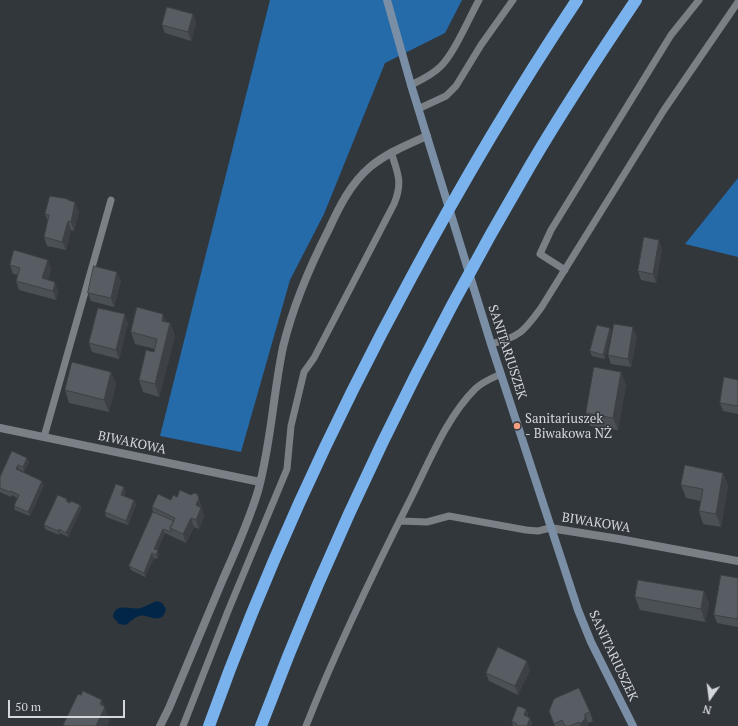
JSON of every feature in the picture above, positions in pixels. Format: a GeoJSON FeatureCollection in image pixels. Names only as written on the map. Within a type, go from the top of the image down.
{"type":"FeatureCollection","features":[{"type":"Feature","properties":{"kind":"highway"},"geometry":{"type":"LineString","coordinates":[[209,726],[264,583],[320,458],[375,345],[461,187],[548,43],[577,0]]}},
{"type":"Feature","properties":{"kind":"highway"},"geometry":{"type":"LineString","coordinates":[[261,726],[279,678],[325,567],[373,462],[418,370],[481,251],[530,165],[576,90],[636,0]]}},
{"type":"Feature","properties":{"kind":"street","name":"SANITARIUSZEK"},"geometry":{"type":"LineString","coordinates":[[387,0],[418,109],[550,528],[578,610],[591,642],[632,726]]}},
{"type":"Feature","properties":{"kind":"street"},"geometry":{"type":"LineString","coordinates":[[160,726],[169,708],[251,512],[260,482],[267,448],[284,347],[292,316],[305,280],[329,228],[345,198],[361,176],[391,152],[427,136]]}},
{"type":"Feature","properties":{"kind":"street","name":"BIWAKOWA"},"geometry":{"type":"LineString","coordinates":[[0,428],[260,482]]}},
{"type":"Feature","properties":{"kind":"street","name":"BIWAKOWA"},"geometry":{"type":"LineString","coordinates":[[550,528],[738,561]]}},
{"type":"Feature","properties":{"kind":"lane"},"geometry":{"type":"LineString","coordinates":[[411,85],[430,75],[440,67],[450,53],[479,0]]}},
{"type":"Feature","properties":{"kind":"lane"},"geometry":{"type":"LineString","coordinates":[[418,109],[446,96],[456,86],[481,45],[513,0]]}},
{"type":"Feature","properties":{"kind":"lane"},"geometry":{"type":"LineString","coordinates":[[565,270],[540,254],[551,230],[671,35],[698,0]]}},
{"type":"Feature","properties":{"kind":"lane"},"geometry":{"type":"LineString","coordinates":[[491,344],[508,340],[517,335],[527,327],[541,308],[664,110],[738,2]]}},
{"type":"Feature","properties":{"kind":"lane"},"geometry":{"type":"LineString","coordinates":[[183,726],[228,611],[287,469],[291,426],[304,372],[317,351],[399,192],[399,178],[391,152]]}},
{"type":"Feature","properties":{"kind":"lane"},"geometry":{"type":"LineString","coordinates":[[44,437],[111,200]]}},
{"type":"Feature","properties":{"kind":"lane"},"geometry":{"type":"LineString","coordinates":[[306,726],[322,685],[378,564],[441,437],[461,406],[476,388],[487,380],[501,374]]}},
{"type":"Feature","properties":{"kind":"lane","name":"BIWAKOWA"},"geometry":{"type":"LineString","coordinates":[[400,520],[427,522],[449,516],[526,530],[538,531],[550,528]]}},
{"type":"Feature","properties":{"kind":"shaded area"},"geometry":{"type":"Polygon","coordinates":[[[270,0],[462,0],[445,33],[385,63],[324,214],[290,280],[241,452],[160,436],[270,0]]]}},
{"type":"Feature","properties":{"kind":"shaded area"},"geometry":{"type":"Polygon","coordinates":[[[738,178],[738,257],[685,244],[738,178]]]}},
{"type":"Feature","properties":{"kind":"shaded area"},"geometry":{"type":"Polygon","coordinates":[[[157,601],[162,603],[166,609],[161,617],[154,618],[139,616],[125,625],[119,624],[113,617],[114,612],[117,609],[137,609],[157,601]]]}},
{"type":"Feature","properties":{"kind":"building"},"geometry":{"type":"Polygon","coordinates":[[[167,7],[193,14],[188,32],[162,25],[167,7]]]}},
{"type":"Feature","properties":{"kind":"building"},"geometry":{"type":"Polygon","coordinates":[[[50,196],[68,199],[75,202],[71,222],[68,221],[62,242],[44,237],[49,215],[45,214],[50,196]]]}},
{"type":"Feature","properties":{"kind":"building"},"geometry":{"type":"Polygon","coordinates":[[[644,237],[659,240],[653,274],[638,271],[644,237]]]}},
{"type":"Feature","properties":{"kind":"building"},"geometry":{"type":"Polygon","coordinates":[[[14,250],[48,260],[42,278],[55,282],[53,291],[16,281],[20,268],[10,265],[14,250]]]}},
{"type":"Feature","properties":{"kind":"building"},"geometry":{"type":"Polygon","coordinates":[[[94,266],[117,272],[111,298],[88,293],[94,266]]]}},
{"type":"Feature","properties":{"kind":"building"},"geometry":{"type":"Polygon","coordinates":[[[137,307],[163,314],[162,321],[170,323],[155,384],[139,380],[146,350],[154,352],[157,339],[131,332],[137,307]]]}},
{"type":"Feature","properties":{"kind":"building"},"geometry":{"type":"Polygon","coordinates":[[[98,308],[125,314],[116,350],[89,343],[98,308]]]}},
{"type":"Feature","properties":{"kind":"building"},"geometry":{"type":"Polygon","coordinates":[[[614,324],[633,327],[628,359],[608,355],[614,324]]]}},
{"type":"Feature","properties":{"kind":"building"},"geometry":{"type":"Polygon","coordinates":[[[597,325],[610,328],[603,355],[590,351],[597,325]]]}},
{"type":"Feature","properties":{"kind":"building"},"geometry":{"type":"Polygon","coordinates":[[[72,362],[111,372],[104,400],[65,390],[72,362]]]}},
{"type":"Feature","properties":{"kind":"building"},"geometry":{"type":"Polygon","coordinates":[[[594,367],[621,372],[613,418],[586,413],[594,367]]]}},
{"type":"Feature","properties":{"kind":"building"},"geometry":{"type":"Polygon","coordinates":[[[724,377],[738,380],[738,406],[720,403],[724,377]]]}},
{"type":"Feature","properties":{"kind":"building"},"geometry":{"type":"Polygon","coordinates":[[[12,451],[27,458],[23,467],[18,465],[16,469],[42,481],[28,512],[14,506],[19,495],[0,488],[0,477],[12,451]]]}},
{"type":"Feature","properties":{"kind":"building"},"geometry":{"type":"Polygon","coordinates":[[[685,465],[723,473],[716,514],[699,511],[703,489],[681,485],[685,465]]]}},
{"type":"Feature","properties":{"kind":"building"},"geometry":{"type":"Polygon","coordinates":[[[116,484],[124,487],[121,495],[134,500],[126,521],[105,512],[116,484]]]}},
{"type":"Feature","properties":{"kind":"building"},"geometry":{"type":"Polygon","coordinates":[[[180,490],[191,495],[194,493],[197,494],[199,498],[196,505],[201,508],[196,520],[191,518],[183,534],[170,528],[175,518],[152,507],[158,494],[171,500],[173,495],[177,497],[180,490]]]}},
{"type":"Feature","properties":{"kind":"building"},"geometry":{"type":"Polygon","coordinates":[[[58,495],[67,499],[66,501],[70,503],[71,501],[80,505],[66,533],[59,529],[58,531],[44,525],[58,495]]]}},
{"type":"Feature","properties":{"kind":"building"},"geometry":{"type":"Polygon","coordinates":[[[153,512],[174,521],[170,528],[172,532],[163,529],[154,549],[158,550],[156,555],[152,553],[144,573],[129,566],[153,512]]]}},
{"type":"Feature","properties":{"kind":"building"},"geometry":{"type":"Polygon","coordinates":[[[721,575],[738,578],[737,619],[714,615],[721,575]]]}},
{"type":"Feature","properties":{"kind":"building"},"geometry":{"type":"Polygon","coordinates":[[[638,580],[704,591],[701,609],[635,597],[638,580]]]}},
{"type":"Feature","properties":{"kind":"building"},"geometry":{"type":"Polygon","coordinates":[[[498,647],[527,661],[515,686],[486,673],[498,647]]]}},
{"type":"Feature","properties":{"kind":"building"},"geometry":{"type":"Polygon","coordinates":[[[579,688],[590,712],[585,714],[585,719],[580,724],[579,722],[570,726],[565,726],[562,720],[554,724],[549,711],[554,699],[579,688]]]}},
{"type":"Feature","properties":{"kind":"building"},"geometry":{"type":"Polygon","coordinates":[[[83,691],[102,700],[100,704],[105,707],[96,726],[63,725],[78,694],[81,695],[83,691]]]}},
{"type":"Feature","properties":{"kind":"building"},"geometry":{"type":"Polygon","coordinates":[[[518,706],[526,709],[524,715],[530,718],[527,726],[516,726],[517,724],[512,721],[518,706]]]}},
{"type":"Feature","properties":{"kind":"place","name":"Sanitariuszek - Biwakowa NŻ"},"geometry":{"type":"Point","coordinates":[517,426]}}]}
